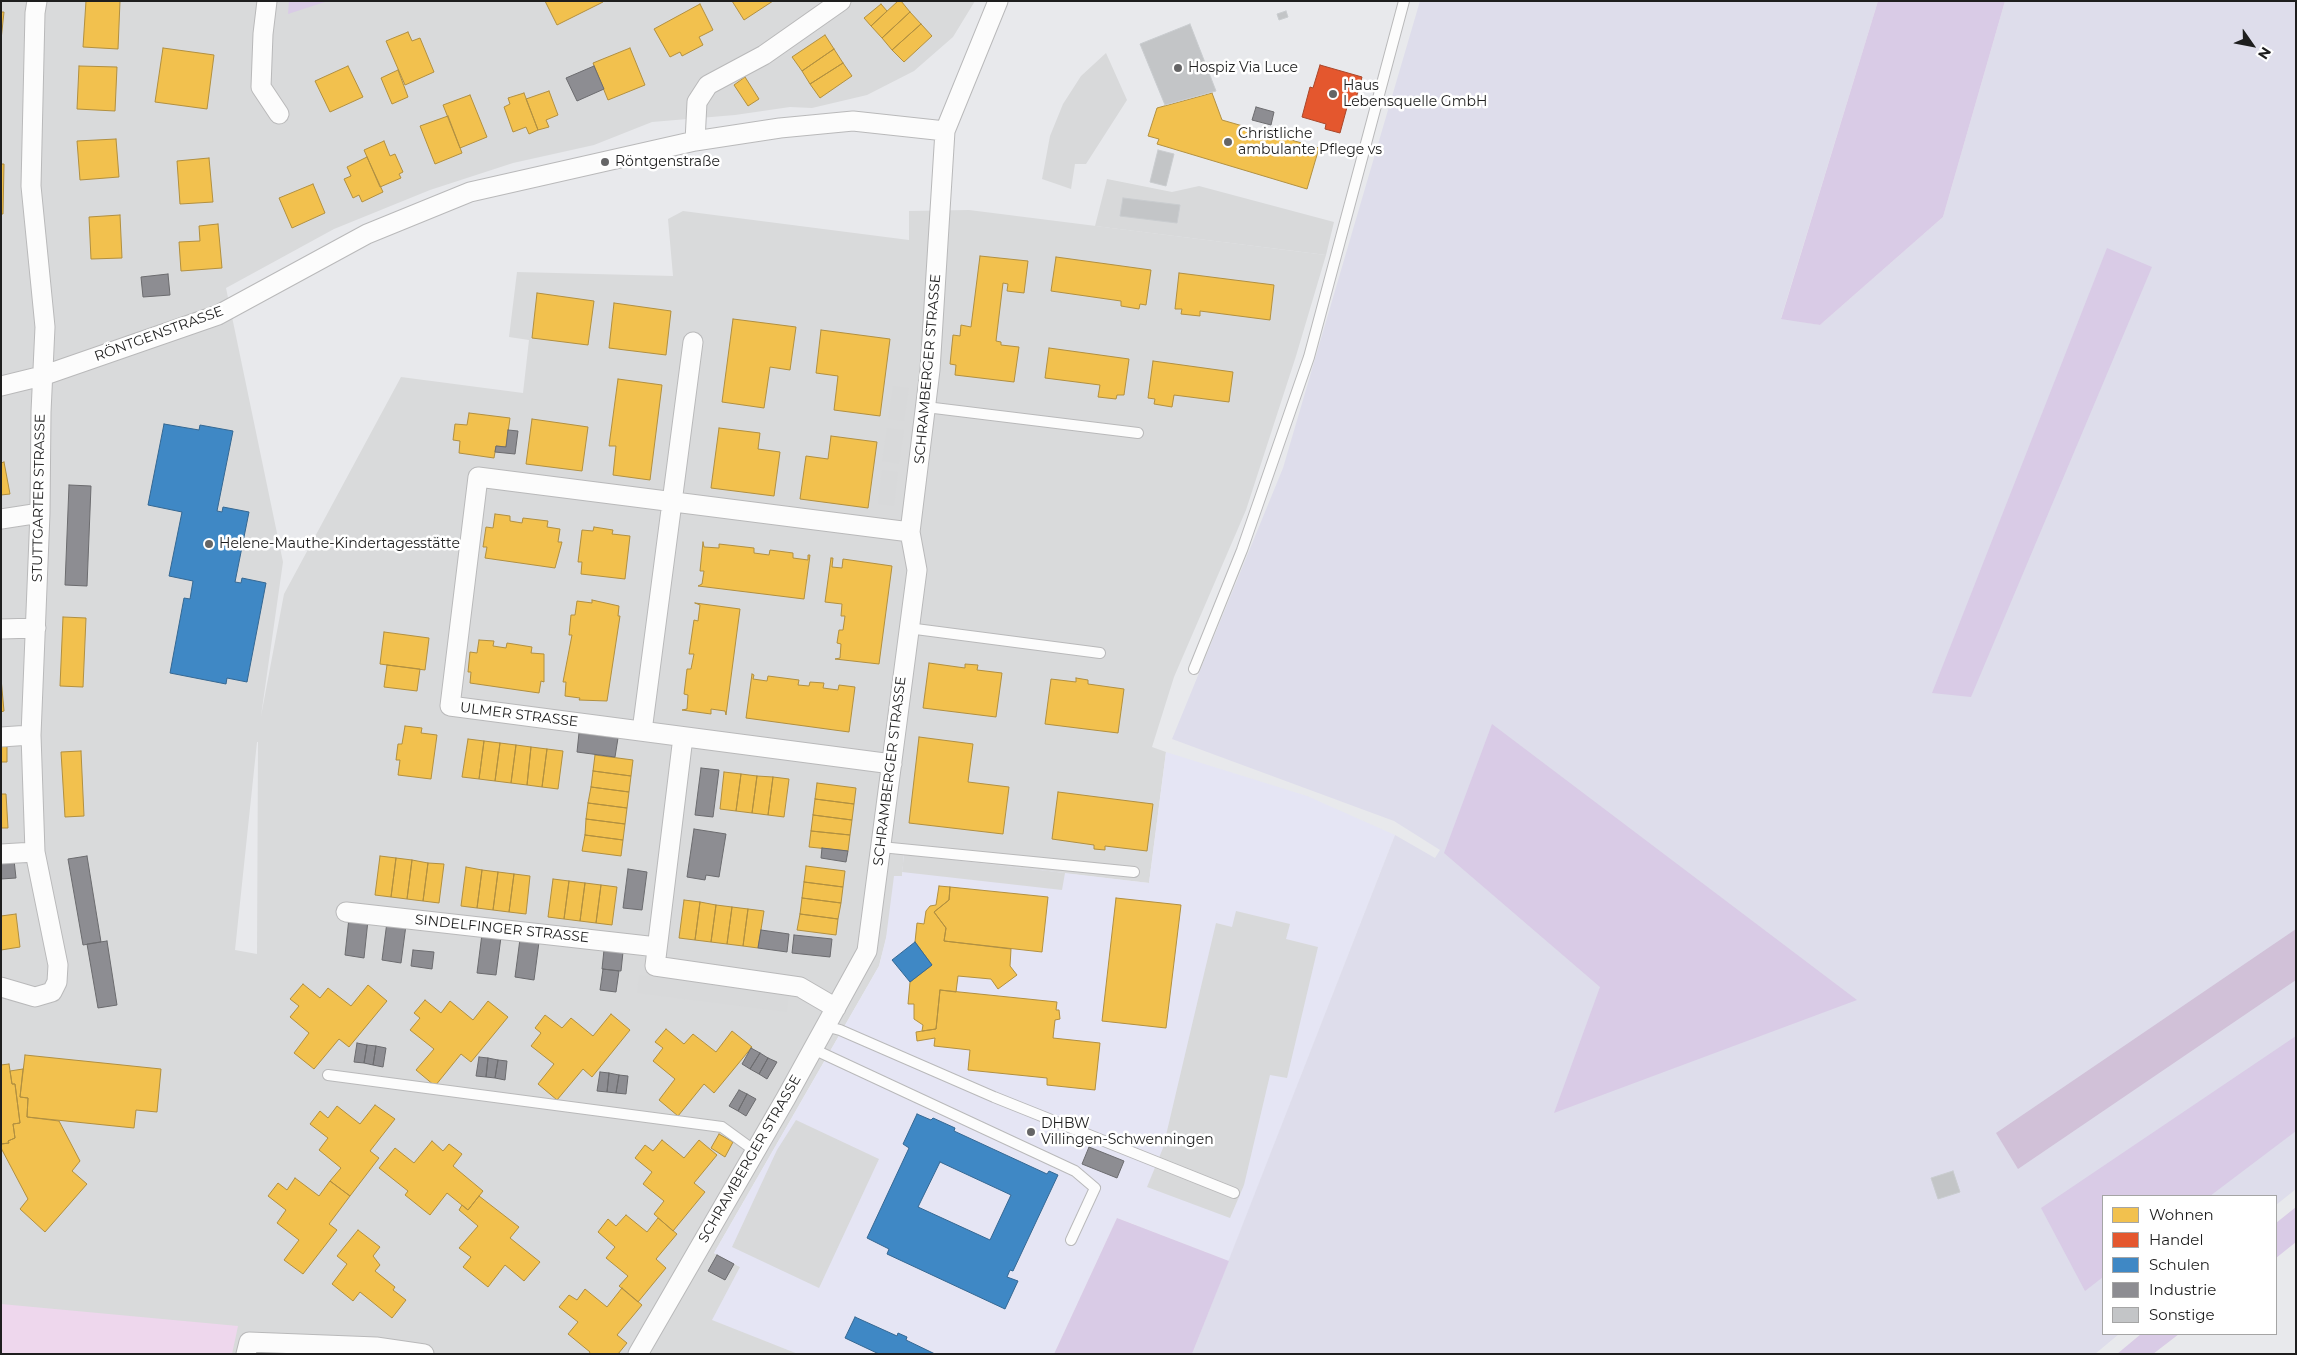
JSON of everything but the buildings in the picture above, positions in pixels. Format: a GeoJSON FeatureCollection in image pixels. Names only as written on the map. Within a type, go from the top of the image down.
{"type":"FeatureCollection","features":[{"type":"Feature","properties":{"kind":"street","name":"STUTTGARTER STRASSE"},"geometry":{"type":"LineString","coordinates":[[1,987],[35,997],[52,992],[57,982],[58,965],[35,852],[31,735],[45,327],[31,186],[35,13],[37,1]]}},
{"type":"Feature","properties":{"kind":"street"},"geometry":{"type":"LineString","coordinates":[[267,1],[261,87],[279,114]]}},
{"type":"Feature","properties":{"kind":"street"},"geometry":{"type":"LineString","coordinates":[[696,141],[697,102],[708,84],[764,55],[841,1]]}},
{"type":"Feature","properties":{"kind":"street"},"geometry":{"type":"LineString","coordinates":[[945,131],[998,1]]}},
{"type":"Feature","properties":{"kind":"street","name":"RÖNTGENSTRASSE"},"geometry":{"type":"LineString","coordinates":[[1,386],[42,376],[218,315],[367,234],[470,192],[696,141],[780,128],[853,121],[945,131]]}},
{"type":"Feature","properties":{"kind":"street","name":"SCHRAMBERGER STRASSE"},"geometry":{"type":"LineString","coordinates":[[638,1354],[867,951],[917,570],[910,532],[926,407],[932,341],[945,131]]}},
{"type":"Feature","properties":{"kind":"street"},"geometry":{"type":"LineString","coordinates":[[642,731],[693,342]]}},
{"type":"Feature","properties":{"kind":"street","name":"ULMER STRASSE"},"geometry":{"type":"LineString","coordinates":[[892,764],[450,706],[478,477],[910,532]]}},
{"type":"Feature","properties":{"kind":"street"},"geometry":{"type":"LineString","coordinates":[[1,519],[40,513]]}},
{"type":"Feature","properties":{"kind":"street"},"geometry":{"type":"LineString","coordinates":[[1,629],[36,628]]}},
{"type":"Feature","properties":{"kind":"street"},"geometry":{"type":"LineString","coordinates":[[1,737],[31,735]]}},
{"type":"Feature","properties":{"kind":"street"},"geometry":{"type":"LineString","coordinates":[[683,737],[654,966],[800,987],[836,1008]]}},
{"type":"Feature","properties":{"kind":"street"},"geometry":{"type":"LineString","coordinates":[[1,854],[35,852]]}},
{"type":"Feature","properties":{"kind":"street","name":"SINDELFINGER STRASSE"},"geometry":{"type":"LineString","coordinates":[[346,912],[657,947]]}},
{"type":"Feature","properties":{"kind":"street"},"geometry":{"type":"LineString","coordinates":[[247,1348],[368,1347],[424,1354]]}},
{"type":"Feature","properties":{"kind":"lane"},"geometry":{"type":"LineString","coordinates":[[1194,669],[1242,550],[1309,357],[1404,1]]}},
{"type":"Feature","properties":{"kind":"lane"},"geometry":{"type":"LineString","coordinates":[[926,407],[1138,433]]}},
{"type":"Feature","properties":{"kind":"lane"},"geometry":{"type":"LineString","coordinates":[[908,628],[1100,653]]}},
{"type":"Feature","properties":{"kind":"lane"},"geometry":{"type":"LineString","coordinates":[[881,847],[1134,872]]}},
{"type":"Feature","properties":{"kind":"lane"},"geometry":{"type":"LineString","coordinates":[[825,1026],[840,1030],[994,1097],[1234,1193]]}},
{"type":"Feature","properties":{"kind":"lane"},"geometry":{"type":"LineString","coordinates":[[813,1049],[1075,1171],[1095,1188],[1071,1240]]}},
{"type":"Feature","properties":{"kind":"lane"},"geometry":{"type":"LineString","coordinates":[[328,1075],[722,1127],[755,1151]]}},
{"type":"Feature","properties":{"kind":"shaded area"},"geometry":{"type":"Polygon","coordinates":[[[1,1],[975,1],[953,37],[914,71],[867,95],[812,108],[790,107],[735,115],[652,122],[594,145],[513,163],[430,190],[334,229],[226,288],[283,562],[261,716],[284,594],[401,377],[523,393],[529,340],[509,337],[517,272],[673,276],[668,219],[683,211],[909,240],[909,211],[969,210],[1326,255],[1296,356],[1246,510],[1174,677],[1152,747],[1166,752],[1149,883],[904,855],[902,876],[879,966],[714,1253],[740,1267],[798,1354],[1,1354],[1,1]],[[258,742],[235,950],[257,954],[258,742]]]}},
{"type":"Feature","properties":{"kind":"shaded area"},"geometry":{"type":"Polygon","coordinates":[[[289,1],[328,1],[288,14],[289,1]]]}},
{"type":"Feature","properties":{"kind":"shaded area"},"geometry":{"type":"Polygon","coordinates":[[[1420,1],[1878,1],[1781,318],[1820,325],[1943,217],[2005,1],[2296,1],[2296,1189],[2277,1204],[2277,1195],[2102,1195],[2102,1335],[2118,1335],[2095,1354],[1192,1354],[1395,835],[1435,858],[1440,850],[1394,821],[1172,739],[1283,468],[1420,1]]]}},
{"type":"Feature","properties":{"kind":"shaded area"},"geometry":{"type":"Polygon","coordinates":[[[1878,1],[2005,1],[1943,217],[1820,325],[1781,319],[1878,1]]]}},
{"type":"Feature","properties":{"kind":"shaded area"},"geometry":{"type":"Polygon","coordinates":[[[1106,53],[1127,100],[1086,164],[1075,164],[1071,189],[1042,179],[1050,136],[1063,104],[1081,76],[1106,53]]]}},
{"type":"Feature","properties":{"kind":"shaded area"},"geometry":{"type":"Polygon","coordinates":[[[1107,179],[1172,192],[1199,186],[1334,222],[1326,255],[1095,226],[1107,179]]]}},
{"type":"Feature","properties":{"kind":"shaded area"},"geometry":{"type":"Polygon","coordinates":[[[2107,248],[2152,267],[1971,697],[1932,693],[2107,248]]]}},
{"type":"Feature","properties":{"kind":"shaded area"},"geometry":{"type":"Polygon","coordinates":[[[893,386],[909,388],[904,421],[888,419],[893,386]]]}},
{"type":"Feature","properties":{"kind":"shaded area"},"geometry":{"type":"Polygon","coordinates":[[[887,428],[904,430],[899,464],[882,461],[887,428]]]}},
{"type":"Feature","properties":{"kind":"shaded area"},"geometry":{"type":"Polygon","coordinates":[[[882,470],[898,472],[894,506],[878,504],[882,470]]]}},
{"type":"Feature","properties":{"kind":"shaded area"},"geometry":{"type":"Polygon","coordinates":[[[1492,724],[1857,1000],[1554,1113],[1600,987],[1444,853],[1492,724]]]}},
{"type":"Feature","properties":{"kind":"shaded area","name":"DHBW Villingen-Schwenningen"},"geometry":{"type":"Polygon","coordinates":[[[1166,752],[1307,796],[1395,835],[1229,1261],[1117,1218],[1054,1354],[798,1354],[712,1320],[740,1267],[714,1253],[879,966],[886,938],[894,876],[902,876],[904,854],[1149,883],[1166,752]]]}},
{"type":"Feature","properties":{"kind":"shaded area"},"geometry":{"type":"Polygon","coordinates":[[[904,854],[1065,873],[1062,890],[902,872],[904,854]]]}},
{"type":"Feature","properties":{"kind":"shaded area"},"geometry":{"type":"Polygon","coordinates":[[[1236,911],[1290,924],[1286,939],[1318,947],[1287,1078],[1270,1075],[1244,1185],[1230,1218],[1147,1187],[1163,1148],[1216,923],[1232,927],[1236,911]]]}},
{"type":"Feature","properties":{"kind":"shaded area"},"geometry":{"type":"Polygon","coordinates":[[[2296,929],[2296,980],[2018,1169],[1996,1133],[2296,929]]]}},
{"type":"Feature","properties":{"kind":"shaded area"},"geometry":{"type":"Polygon","coordinates":[[[639,975],[789,994],[787,1012],[637,993],[639,975]]]}},
{"type":"Feature","properties":{"kind":"shaded area"},"geometry":{"type":"Polygon","coordinates":[[[2296,1036],[2296,1131],[2211,1195],[2102,1195],[2102,1278],[2085,1291],[2041,1208],[2296,1036]]]}},
{"type":"Feature","properties":{"kind":"shaded area"},"geometry":{"type":"Polygon","coordinates":[[[796,1120],[879,1159],[819,1288],[732,1247],[777,1150],[796,1120]]]}},
{"type":"Feature","properties":{"kind":"shaded area"},"geometry":{"type":"Polygon","coordinates":[[[2296,1207],[2296,1242],[2277,1257],[2277,1222],[2296,1207]]]}},
{"type":"Feature","properties":{"kind":"shaded area"},"geometry":{"type":"Polygon","coordinates":[[[1117,1218],[1229,1261],[1192,1354],[1054,1354],[1117,1218]]]}},
{"type":"Feature","properties":{"kind":"shaded area"},"geometry":{"type":"Polygon","coordinates":[[[1,1304],[238,1326],[232,1354],[1,1354],[1,1304]]]}},
{"type":"Feature","properties":{"kind":"shaded area"},"geometry":{"type":"Polygon","coordinates":[[[2140,1335],[2178,1335],[2153,1354],[2117,1354],[2140,1335]]]}},
{"type":"Feature","properties":{"kind":"place","name":"Hospiz Via Luce"},"geometry":{"type":"Point","coordinates":[1178,68]}},
{"type":"Feature","properties":{"kind":"place","name":"Haus Lebensquelle GmbH"},"geometry":{"type":"Point","coordinates":[1333,94]}},
{"type":"Feature","properties":{"kind":"place","name":"Christliche ambulante Pflege vs"},"geometry":{"type":"Point","coordinates":[1228,142]}},
{"type":"Feature","properties":{"kind":"place","name":"Röntgenstraße"},"geometry":{"type":"Point","coordinates":[605,162]}},
{"type":"Feature","properties":{"kind":"place","name":"Helene-Mauthe-Kindertagesstätte"},"geometry":{"type":"Point","coordinates":[209,544]}},
{"type":"Feature","properties":{"kind":"place","name":"DHBW Villingen-Schwenningen"},"geometry":{"type":"Point","coordinates":[1031,1132]}}]}
